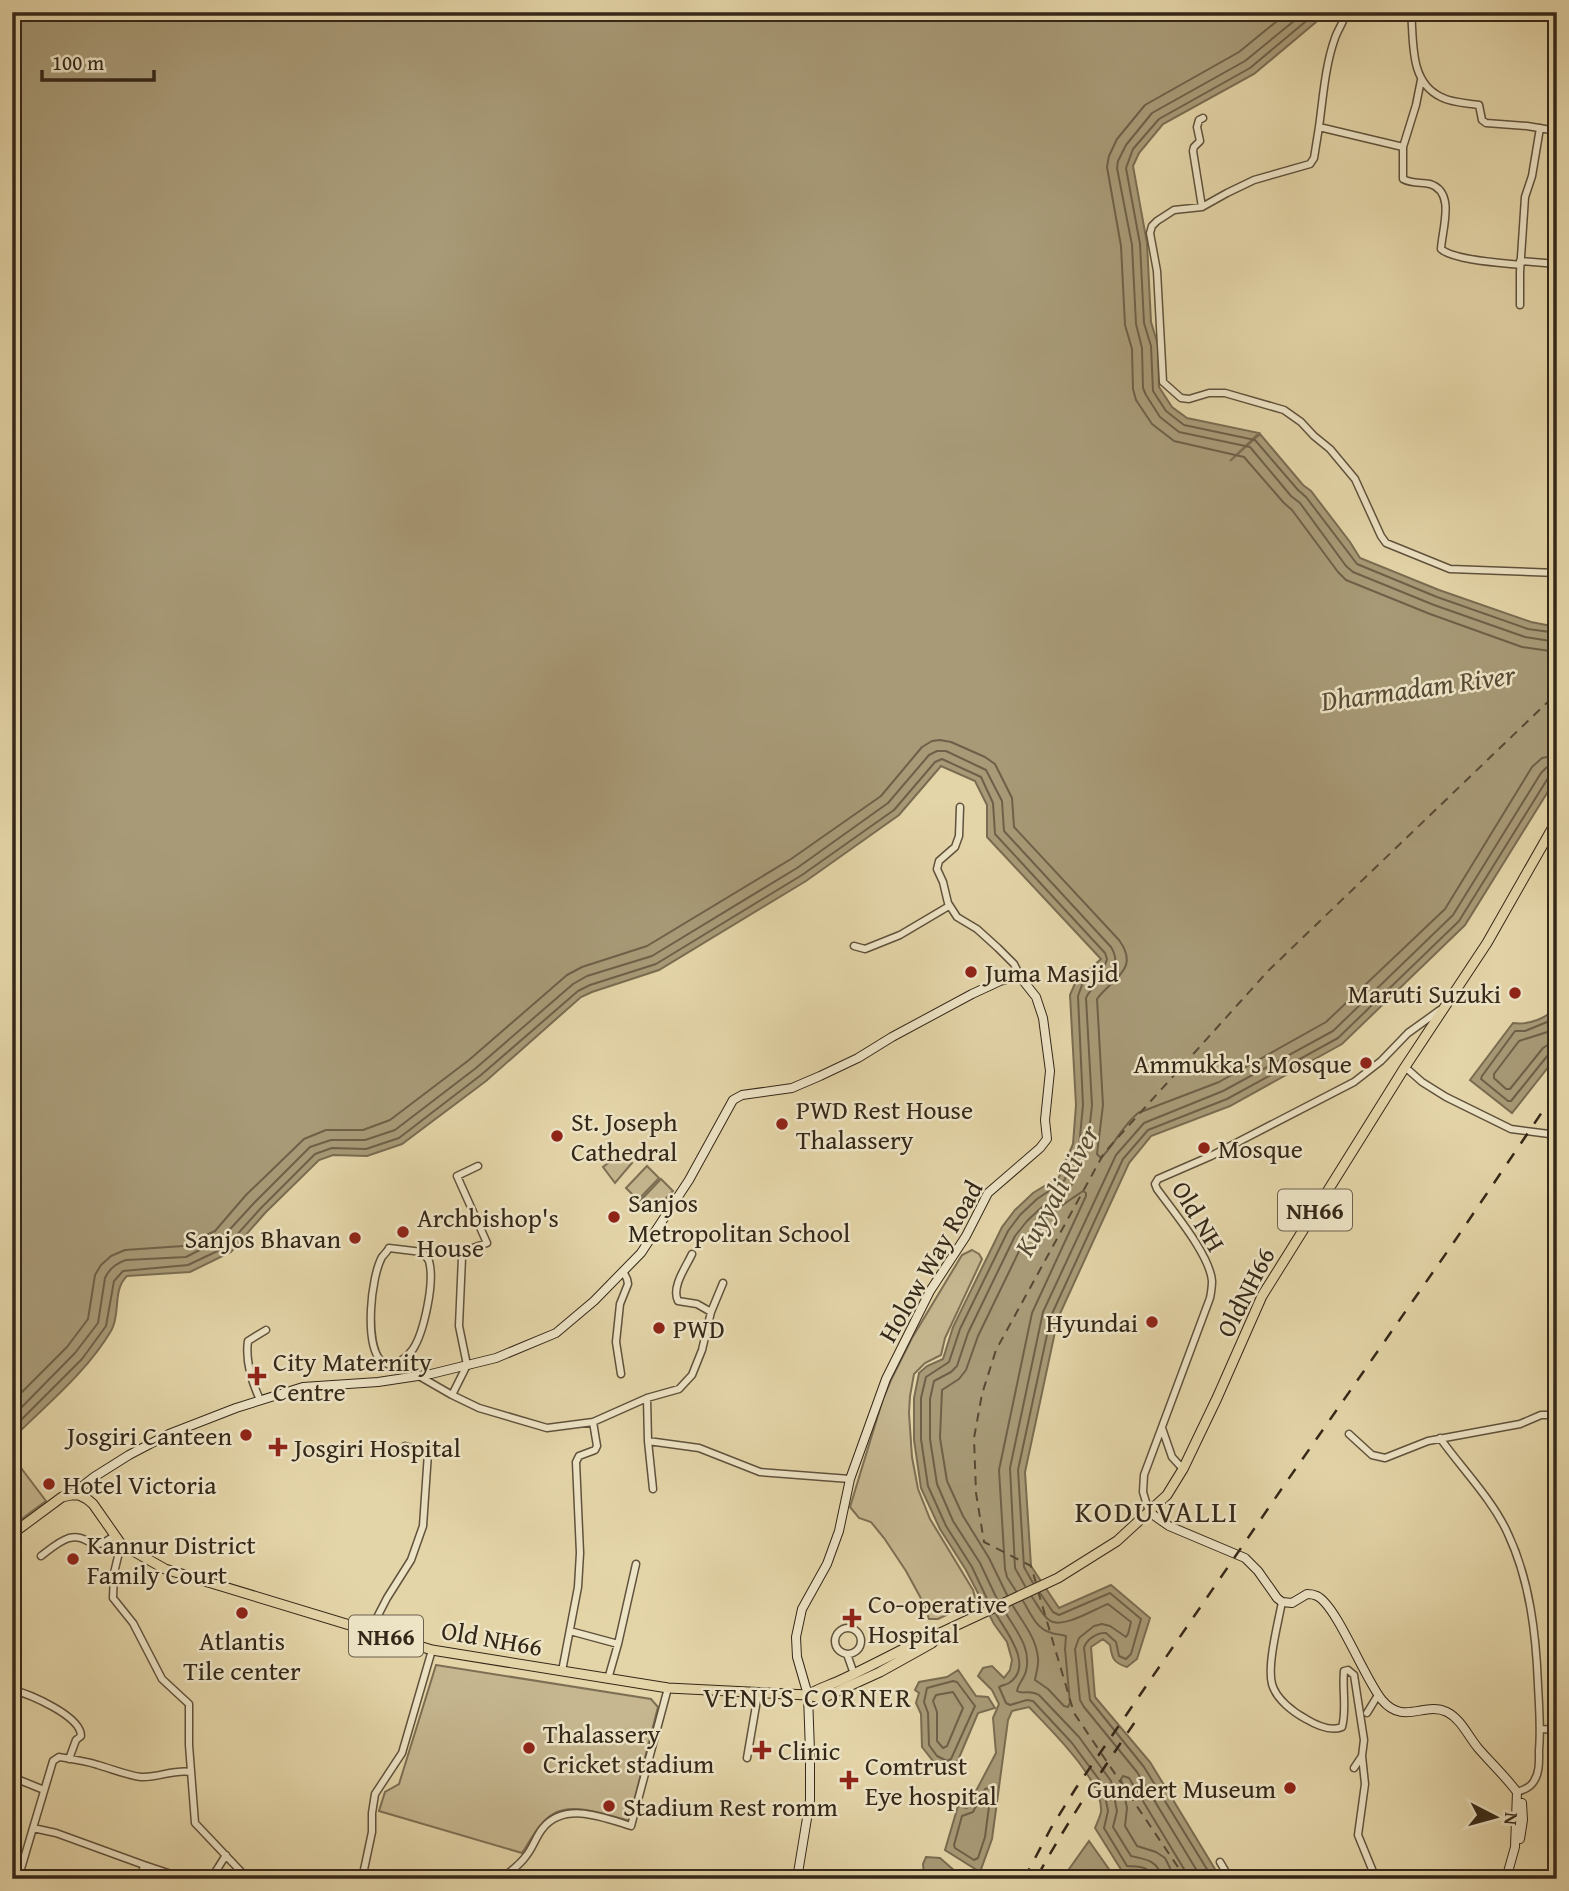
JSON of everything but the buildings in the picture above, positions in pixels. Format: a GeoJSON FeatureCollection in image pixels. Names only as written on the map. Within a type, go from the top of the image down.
{"type":"FeatureCollection","features":[{"type":"Feature","properties":{"kind":"main road","name":"OldNH66"},"geometry":{"type":"LineString","coordinates":[[1058,1577],[1117,1541],[1167,1495],[1183,1469],[1217,1398],[1262,1296],[1487,943],[1557,820]]}},
{"type":"Feature","properties":{"kind":"main road"},"geometry":{"type":"LineString","coordinates":[[12,1534],[62,1497],[71,1494]]}},
{"type":"Feature","properties":{"kind":"main road","name":"Old NH66"},"geometry":{"type":"LineString","coordinates":[[71,1494],[79,1495],[93,1504],[121,1544],[165,1569],[432,1650],[608,1679],[668,1688],[821,1698],[880,1672],[932,1643],[940,1633]]}},
{"type":"Feature","properties":{"kind":"main road","name":"Old NH66"},"geometry":{"type":"LineString","coordinates":[[807,1695],[1058,1577]]}},
{"type":"Feature","properties":{"kind":"street"},"geometry":{"type":"LineString","coordinates":[[1346,12],[1345,20],[1336,35],[1328,66],[1320,127],[1314,158],[1310,164],[1254,180],[1202,207],[1174,210],[1152,226],[1150,233],[1157,271],[1163,382],[1181,398],[1225,393],[1283,410],[1292,416],[1330,449],[1355,479],[1386,543],[1450,569],[1557,573]]}},
{"type":"Feature","properties":{"kind":"street"},"geometry":{"type":"LineString","coordinates":[[1411,12],[1417,68],[1421,80],[1430,90],[1442,98],[1479,106],[1483,123],[1557,131]]}},
{"type":"Feature","properties":{"kind":"street"},"geometry":{"type":"LineString","coordinates":[[1421,80],[1403,147],[1404,178],[1406,181],[1427,183],[1439,188],[1444,196],[1443,252],[1459,257],[1557,264]]}},
{"type":"Feature","properties":{"kind":"street"},"geometry":{"type":"LineString","coordinates":[[1202,207],[1194,147],[1200,141],[1197,127],[1199,120],[1203,118]]}},
{"type":"Feature","properties":{"kind":"street"},"geometry":{"type":"LineString","coordinates":[[1320,127],[1403,147]]}},
{"type":"Feature","properties":{"kind":"street"},"geometry":{"type":"LineString","coordinates":[[1520,305],[1525,197],[1541,128]]}},
{"type":"Feature","properties":{"kind":"street"},"geometry":{"type":"LineString","coordinates":[[960,807],[961,821],[955,847],[939,861],[937,869],[950,906],[957,917],[977,929],[1014,964],[1021,978]]}},
{"type":"Feature","properties":{"kind":"street"},"geometry":{"type":"LineString","coordinates":[[854,946],[865,949],[900,935],[950,906]]}},
{"type":"Feature","properties":{"kind":"street"},"geometry":{"type":"LineString","coordinates":[[71,1494],[129,1455],[169,1434],[260,1401],[303,1387],[392,1380],[467,1365],[496,1358],[556,1333],[594,1301],[641,1252],[689,1180],[733,1100],[742,1095],[792,1088],[858,1058],[972,994],[1000,981],[1021,978]]}},
{"type":"Feature","properties":{"kind":"street","name":"Holow Way Road"},"geometry":{"type":"LineString","coordinates":[[797,1879],[810,1800],[807,1695],[797,1657],[796,1637],[803,1609],[827,1564],[835,1542],[850,1479],[886,1379],[930,1292],[966,1236],[988,1193],[1047,1139],[1045,1120],[1050,1071],[1043,1018],[1036,997],[1021,978]]}},
{"type":"Feature","properties":{"kind":"street","name":"Old NH"},"geometry":{"type":"LineString","coordinates":[[1149,1512],[1143,1492],[1144,1475],[1210,1298],[1212,1281],[1200,1251],[1155,1184],[1158,1179],[1228,1147],[1354,1082],[1381,1061],[1408,1033],[1445,1007]]}},
{"type":"Feature","properties":{"kind":"street"},"geometry":{"type":"LineString","coordinates":[[1405,1068],[1446,1097],[1511,1129],[1557,1135]]}},
{"type":"Feature","properties":{"kind":"street"},"geometry":{"type":"LineString","coordinates":[[453,1395],[467,1365],[459,1326],[462,1257],[464,1251],[487,1243],[457,1176],[478,1166]]}},
{"type":"Feature","properties":{"kind":"street"},"geometry":{"type":"LineString","coordinates":[[389,1248],[422,1252],[429,1261],[430,1280],[423,1328],[414,1348],[404,1360],[391,1366],[382,1361],[372,1339],[371,1304],[376,1278],[382,1256],[389,1248]]}},
{"type":"Feature","properties":{"kind":"street"},"geometry":{"type":"LineString","coordinates":[[692,1254],[675,1290],[675,1297],[678,1301],[697,1304],[711,1312]]}},
{"type":"Feature","properties":{"kind":"street"},"geometry":{"type":"LineString","coordinates":[[621,1374],[617,1342],[620,1304],[628,1284],[623,1271]]}},
{"type":"Feature","properties":{"kind":"street"},"geometry":{"type":"LineString","coordinates":[[419,1376],[479,1408],[547,1428],[593,1422],[647,1398],[679,1389],[692,1376],[702,1350],[711,1312],[723,1283]]}},
{"type":"Feature","properties":{"kind":"street"},"geometry":{"type":"LineString","coordinates":[[260,1401],[249,1368],[247,1348],[251,1338],[266,1330]]}},
{"type":"Feature","properties":{"kind":"street"},"geometry":{"type":"LineString","coordinates":[[391,1366],[392,1380]]}},
{"type":"Feature","properties":{"kind":"street"},"geometry":{"type":"LineString","coordinates":[[647,1398],[653,1489]]}},
{"type":"Feature","properties":{"kind":"street"},"geometry":{"type":"LineString","coordinates":[[1349,1434],[1372,1455],[1385,1458],[1440,1438],[1520,1424],[1541,1415],[1557,1415]]}},
{"type":"Feature","properties":{"kind":"street"},"geometry":{"type":"LineString","coordinates":[[562,1671],[578,1587],[580,1553],[576,1462],[579,1456],[595,1450],[597,1446],[593,1422]]}},
{"type":"Feature","properties":{"kind":"street"},"geometry":{"type":"LineString","coordinates":[[1162,1428],[1172,1457],[1183,1469]]}},
{"type":"Feature","properties":{"kind":"street"},"geometry":{"type":"LineString","coordinates":[[1440,1438],[1502,1520],[1525,1582],[1531,1609],[1541,1729],[1538,1772],[1534,1783],[1517,1792]]}},
{"type":"Feature","properties":{"kind":"street"},"geometry":{"type":"LineString","coordinates":[[648,1441],[699,1448],[760,1472],[850,1479]]}},
{"type":"Feature","properties":{"kind":"street"},"geometry":{"type":"LineString","coordinates":[[370,1631],[411,1560],[423,1526],[428,1453],[405,1446]]}},
{"type":"Feature","properties":{"kind":"street"},"geometry":{"type":"LineString","coordinates":[[1149,1512],[1169,1526],[1245,1558],[1282,1602],[1292,1603],[1307,1594],[1319,1596],[1336,1620],[1378,1695],[1389,1706],[1411,1713],[1434,1708],[1457,1719],[1517,1792],[1515,1847],[1506,1879]]}},
{"type":"Feature","properties":{"kind":"street"},"geometry":{"type":"LineString","coordinates":[[41,1556],[73,1537],[96,1545],[104,1544],[115,1535]]}},
{"type":"Feature","properties":{"kind":"street"},"geometry":{"type":"LineString","coordinates":[[121,1544],[114,1573],[113,1598],[133,1623],[162,1679],[189,1704],[195,1823],[248,1879]]}},
{"type":"Feature","properties":{"kind":"street"},"geometry":{"type":"LineString","coordinates":[[608,1679],[636,1564]]}},
{"type":"Feature","properties":{"kind":"street"},"geometry":{"type":"LineString","coordinates":[[1282,1602],[1272,1656],[1272,1684],[1278,1695],[1295,1713],[1313,1724],[1336,1730],[1342,1727],[1343,1671],[1354,1675],[1364,1740],[1362,1756],[1365,1783],[1358,1835],[1376,1879]]}},
{"type":"Feature","properties":{"kind":"street"},"geometry":{"type":"LineString","coordinates":[[851,1628],[858,1632],[862,1640],[859,1649],[847,1654],[839,1651],[835,1639],[842,1629],[851,1628]]}},
{"type":"Feature","properties":{"kind":"street"},"geometry":{"type":"LineString","coordinates":[[570,1631],[618,1644]]}},
{"type":"Feature","properties":{"kind":"street"},"geometry":{"type":"LineString","coordinates":[[362,1879],[372,1832],[375,1794],[402,1754],[432,1650]]}},
{"type":"Feature","properties":{"kind":"street"},"geometry":{"type":"LineString","coordinates":[[847,1654],[854,1674]]}},
{"type":"Feature","properties":{"kind":"street"},"geometry":{"type":"LineString","coordinates":[[502,1879],[526,1857],[542,1828],[552,1819],[584,1813],[631,1826],[668,1688]]}},
{"type":"Feature","properties":{"kind":"street"},"geometry":{"type":"LineString","coordinates":[[12,1690],[41,1701],[76,1722],[81,1736],[76,1740],[69,1759]]}},
{"type":"Feature","properties":{"kind":"street"},"geometry":{"type":"LineString","coordinates":[[747,1758],[758,1694]]}},
{"type":"Feature","properties":{"kind":"street"},"geometry":{"type":"LineString","coordinates":[[1367,1713],[1378,1695]]}},
{"type":"Feature","properties":{"kind":"street"},"geometry":{"type":"LineString","coordinates":[[1541,1729],[1557,1730]]}},
{"type":"Feature","properties":{"kind":"street"},"geometry":{"type":"LineString","coordinates":[[1354,1768],[1362,1756]]}},
{"type":"Feature","properties":{"kind":"street"},"geometry":{"type":"LineString","coordinates":[[19,1879],[52,1762],[59,1757],[140,1776],[154,1777],[174,1771],[191,1772]]}},
{"type":"Feature","properties":{"kind":"street"},"geometry":{"type":"LineString","coordinates":[[12,1777],[44,1790]]}},
{"type":"Feature","properties":{"kind":"street"},"geometry":{"type":"LineString","coordinates":[[33,1828],[56,1833],[186,1879]]}},
{"type":"Feature","properties":{"kind":"street"},"geometry":{"type":"LineString","coordinates":[[211,1879],[226,1855]]}},
{"type":"Feature","properties":{"kind":"street"},"geometry":{"type":"LineString","coordinates":[[1220,1862],[1230,1879]]}},
{"type":"Feature","properties":{"kind":"street"},"geometry":{"type":"LineString","coordinates":[[141,1879],[144,1865]]}},
{"type":"Feature","properties":{"kind":"shaded area"},"geometry":{"type":"Polygon","coordinates":[[[623,1152],[632,1163],[615,1183],[603,1167],[623,1152]]]}},
{"type":"Feature","properties":{"kind":"shaded area"},"geometry":{"type":"Polygon","coordinates":[[[647,1166],[659,1178],[638,1200],[626,1188],[647,1166]]]}},
{"type":"Feature","properties":{"kind":"shaded area"},"geometry":{"type":"Polygon","coordinates":[[[661,1179],[673,1191],[652,1213],[640,1201],[661,1179]]]}},
{"type":"Feature","properties":{"kind":"shaded area"},"geometry":{"type":"Polygon","coordinates":[[[972,1250],[982,1259],[945,1338],[941,1355],[925,1363],[914,1374],[910,1396],[912,1457],[918,1489],[930,1519],[973,1590],[976,1601],[938,1619],[929,1619],[906,1571],[884,1538],[871,1522],[859,1518],[850,1507],[891,1380],[912,1338],[962,1255],[972,1250]]]}},
{"type":"Feature","properties":{"kind":"shaded area"},"geometry":{"type":"Polygon","coordinates":[[[12,1456],[46,1501],[12,1526],[12,1456]]]}},
{"type":"Feature","properties":{"kind":"shaded area","name":"Thalassery Cricket stadium"},"geometry":{"type":"Polygon","coordinates":[[[436,1665],[651,1699],[658,1707],[629,1821],[581,1809],[561,1811],[544,1822],[522,1853],[379,1811],[385,1792],[399,1784],[436,1665]]]}},
{"type":"Feature","properties":{"kind":"water"},"geometry":{"type":"Polygon","coordinates":[[[12,12],[1328,12],[1254,74],[1163,124],[1139,153],[1133,166],[1147,243],[1151,322],[1158,345],[1159,387],[1172,407],[1187,418],[1259,433],[1230,461],[1260,434],[1311,491],[1360,558],[1439,590],[1531,622],[1557,627],[1557,777],[1465,925],[1342,1044],[1230,1106],[1151,1136],[1129,1163],[1058,1318],[1025,1472],[1031,1566],[1059,1608],[1111,1585],[1150,1618],[1137,1659],[1127,1667],[1114,1660],[1110,1645],[1103,1639],[1091,1647],[1095,1697],[1150,1762],[1221,1879],[1155,1879],[1135,1872],[1127,1879],[1095,1828],[1101,1812],[1100,1799],[1094,1786],[1074,1756],[1029,1707],[1012,1711],[1008,1720],[992,1839],[980,1872],[945,1850],[958,1806],[967,1808],[996,1753],[993,1718],[999,1704],[992,1690],[978,1676],[983,1668],[992,1666],[1004,1678],[1010,1670],[1012,1660],[1007,1642],[940,1529],[921,1488],[914,1440],[914,1398],[919,1373],[943,1359],[953,1327],[1002,1227],[1033,1193],[1059,1177],[1073,1144],[1076,1105],[1070,995],[1076,981],[1101,959],[987,837],[987,805],[975,781],[941,766],[899,815],[806,881],[659,970],[581,997],[486,1081],[402,1144],[367,1156],[333,1155],[319,1160],[265,1213],[231,1252],[190,1272],[127,1276],[118,1295],[114,1325],[101,1346],[65,1388],[12,1439],[12,12]]]}},
{"type":"Feature","properties":{"kind":"water"},"geometry":{"type":"Polygon","coordinates":[[[1557,1005],[1557,1056],[1512,1113],[1470,1080],[1513,1023],[1537,1020],[1557,1005]]]}},
{"type":"Feature","properties":{"kind":"water"},"geometry":{"type":"Polygon","coordinates":[[[958,1670],[976,1696],[988,1697],[995,1708],[978,1713],[953,1772],[933,1761],[922,1747],[921,1714],[916,1703],[919,1693],[915,1690],[919,1682],[947,1677],[958,1670]]]}},
{"type":"Feature","properties":{"kind":"water"},"geometry":{"type":"Polygon","coordinates":[[[1089,1841],[1116,1879],[1062,1879],[1089,1841]]]}},
{"type":"Feature","properties":{"kind":"water"},"geometry":{"type":"Polygon","coordinates":[[[926,1857],[940,1858],[964,1879],[932,1879],[924,1876],[923,1864],[926,1857]]]}},
{"type":"Feature","properties":{"kind":"ferry route"},"geometry":{"type":"LineString","coordinates":[[1036,1583],[1031,1566],[984,1542],[976,1493],[974,1438],[982,1394],[996,1350],[1104,1153],[1268,971],[1557,693]]}},
{"type":"Feature","properties":{"kind":"ferry route"},"geometry":{"type":"LineString","coordinates":[[1038,1591],[1074,1713],[1186,1879]]}},
{"type":"Feature","properties":{"kind":"railway"},"geometry":{"type":"LineString","coordinates":[[1024,1879],[1076,1788],[1557,1090]]}},
{"type":"Feature","properties":{"kind":"railway"},"geometry":{"type":"LineString","coordinates":[[1038,1875],[1141,1713]]}},
{"type":"Feature","properties":{"kind":"place","name":"Juma Masjid"},"geometry":{"type":"Point","coordinates":[971,972]}},
{"type":"Feature","properties":{"kind":"place","name":"Maruti Suzuki"},"geometry":{"type":"Point","coordinates":[1515,993]}},
{"type":"Feature","properties":{"kind":"place","name":"Ammukka's Mosque"},"geometry":{"type":"Point","coordinates":[1366,1063]}},
{"type":"Feature","properties":{"kind":"place","name":"PWD Rest House Thalassery"},"geometry":{"type":"Point","coordinates":[782,1124]}},
{"type":"Feature","properties":{"kind":"place","name":"St. Joseph Cathedral"},"geometry":{"type":"Point","coordinates":[557,1136]}},
{"type":"Feature","properties":{"kind":"place","name":"Mosque"},"geometry":{"type":"Point","coordinates":[1204,1148]}},
{"type":"Feature","properties":{"kind":"place","name":"Sanjos Metropolitan School"},"geometry":{"type":"Point","coordinates":[614,1217]}},
{"type":"Feature","properties":{"kind":"place","name":"Archbishop's House"},"geometry":{"type":"Point","coordinates":[403,1232]}},
{"type":"Feature","properties":{"kind":"place","name":"Sanjos Bhavan"},"geometry":{"type":"Point","coordinates":[355,1238]}},
{"type":"Feature","properties":{"kind":"place","name":"Hyundai"},"geometry":{"type":"Point","coordinates":[1152,1322]}},
{"type":"Feature","properties":{"kind":"place","name":"PWD"},"geometry":{"type":"Point","coordinates":[659,1328]}},
{"type":"Feature","properties":{"kind":"place","name":"City Maternity Centre"},"geometry":{"type":"Point","coordinates":[257,1376]}},
{"type":"Feature","properties":{"kind":"place","name":"Josgiri Canteen"},"geometry":{"type":"Point","coordinates":[246,1435]}},
{"type":"Feature","properties":{"kind":"place","name":"Josgiri Hospital"},"geometry":{"type":"Point","coordinates":[278,1447]}},
{"type":"Feature","properties":{"kind":"place","name":"Hotel Victoria"},"geometry":{"type":"Point","coordinates":[49,1484]}},
{"type":"Feature","properties":{"kind":"place","name":"Kannur District Family Court"},"geometry":{"type":"Point","coordinates":[73,1559]}},
{"type":"Feature","properties":{"kind":"place","name":"Atlantis Tile center"},"geometry":{"type":"Point","coordinates":[242,1613]}},
{"type":"Feature","properties":{"kind":"place","name":"Co-operative Hospital"},"geometry":{"type":"Point","coordinates":[852,1618]}},
{"type":"Feature","properties":{"kind":"place","name":"Thalassery Cricket stadium"},"geometry":{"type":"Point","coordinates":[529,1748]}},
{"type":"Feature","properties":{"kind":"place","name":"Clinic"},"geometry":{"type":"Point","coordinates":[762,1750]}},
{"type":"Feature","properties":{"kind":"place","name":"Comtrust Eye hospital"},"geometry":{"type":"Point","coordinates":[849,1780]}},
{"type":"Feature","properties":{"kind":"place","name":"Gundert Museum"},"geometry":{"type":"Point","coordinates":[1290,1788]}},
{"type":"Feature","properties":{"kind":"place","name":"Stadium Rest romm"},"geometry":{"type":"Point","coordinates":[609,1806]}},
{"type":"Feature","properties":{"kind":"district","name":"KODUVALLI"},"geometry":{"type":"Point","coordinates":[1157,1511]}},
{"type":"Feature","properties":{"kind":"district","name":"VENUS CORNER"},"geometry":{"type":"Point","coordinates":[808,1696]}},
{"type":"Feature","properties":{"kind":"water label","name":"Dharmadam River"},"geometry":{"type":"Point","coordinates":[1418,687]}},
{"type":"Feature","properties":{"kind":"water label","name":"Kuyyali River"},"geometry":{"type":"Point","coordinates":[1056,1190]}}]}
